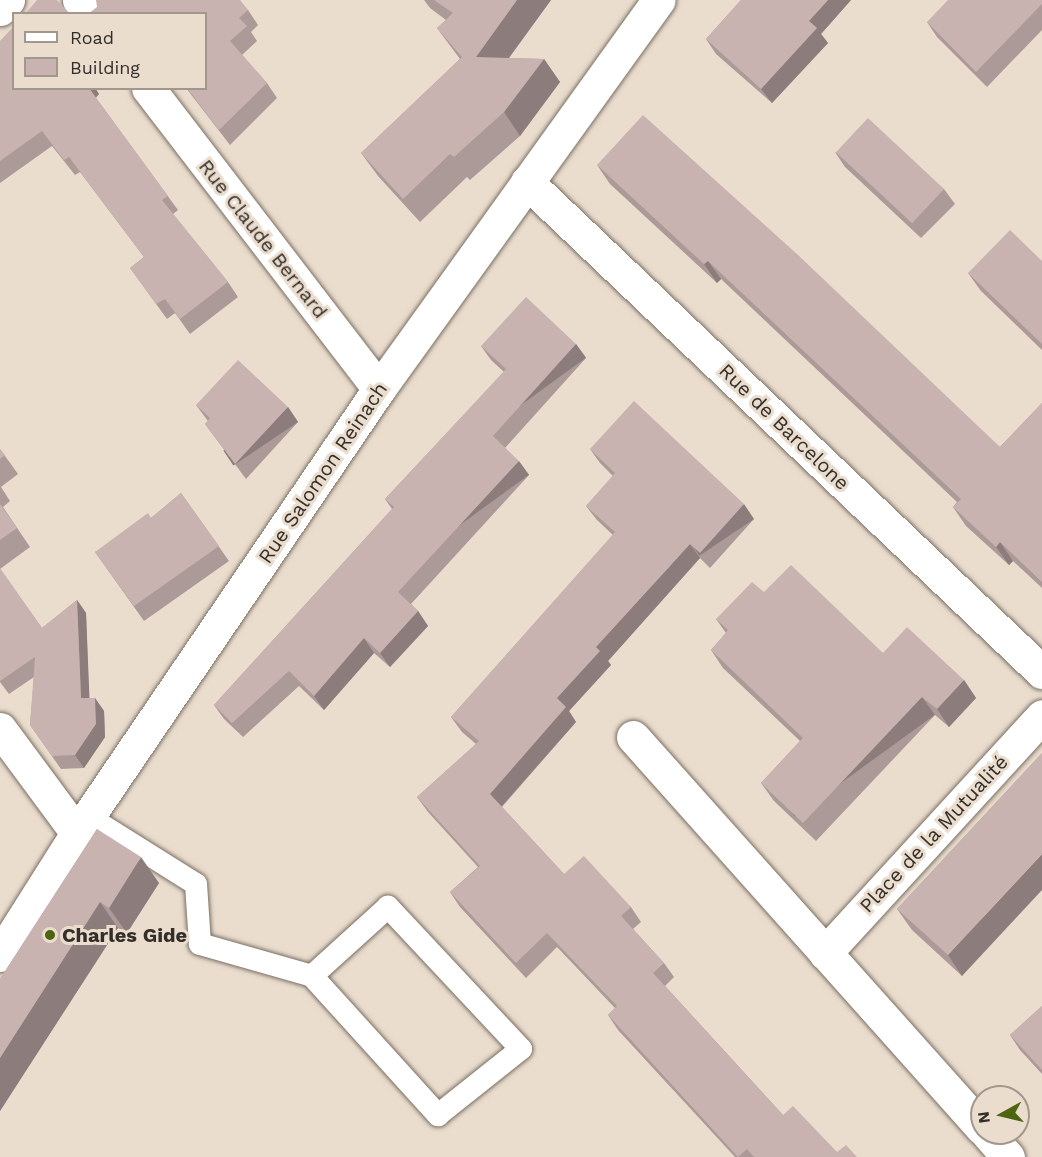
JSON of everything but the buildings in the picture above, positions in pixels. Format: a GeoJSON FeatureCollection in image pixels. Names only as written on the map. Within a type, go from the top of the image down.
{"type":"FeatureCollection","features":[{"type":"Feature","properties":{"kind":"street"},"geometry":{"type":"LineString","coordinates":[[0,9],[8,0]]}},
{"type":"Feature","properties":{"kind":"street"},"geometry":{"type":"LineString","coordinates":[[79,0],[88,12]]}},
{"type":"Feature","properties":{"kind":"street","name":"Rue Salomon Reinach"},"geometry":{"type":"LineString","coordinates":[[0,955],[83,825],[379,389],[659,0]]}},
{"type":"Feature","properties":{"kind":"street","name":"Rue Claude Bernard"},"geometry":{"type":"LineString","coordinates":[[150,90],[379,389]]}},
{"type":"Feature","properties":{"kind":"street","name":"Rue de Barcelone"},"geometry":{"type":"LineString","coordinates":[[527,182],[1042,672]]}},
{"type":"Feature","properties":{"kind":"street","name":"Place de la Mutualité"},"geometry":{"type":"LineString","coordinates":[[825,953],[1042,716]]}},
{"type":"Feature","properties":{"kind":"street"},"geometry":{"type":"LineString","coordinates":[[0,729],[83,825]]}},
{"type":"Feature","properties":{"kind":"street"},"geometry":{"type":"LineString","coordinates":[[633,737],[970,1115]]}},
{"type":"Feature","properties":{"kind":"street"},"geometry":{"type":"LineString","coordinates":[[998,1145],[1008,1157]]}},
{"type":"Feature","properties":{"kind":"lane"},"geometry":{"type":"LineString","coordinates":[[83,825],[196,885],[200,944],[312,976],[438,1115],[521,1049],[388,907],[312,976]]}},
{"type":"Feature","properties":{"kind":"place","name":"Charles Gide"},"geometry":{"type":"Point","coordinates":[50,935]}}]}
